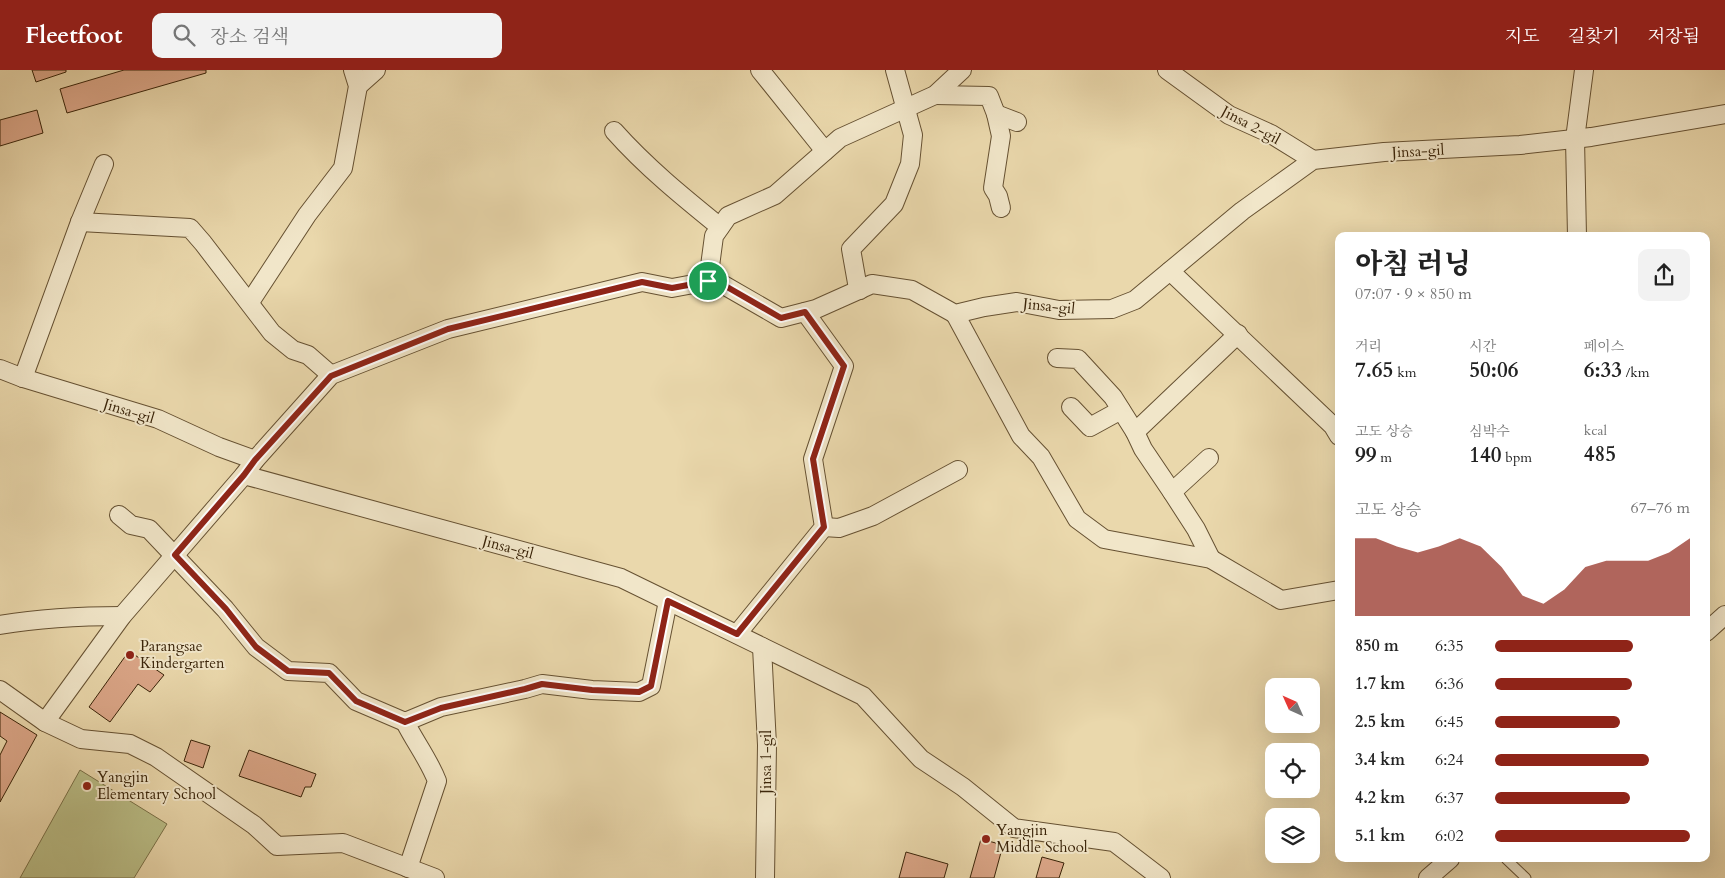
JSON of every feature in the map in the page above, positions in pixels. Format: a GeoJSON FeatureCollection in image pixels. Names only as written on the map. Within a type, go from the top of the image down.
{"type":"FeatureCollection","features":[{"type":"Feature","properties":{"kind":"street"},"geometry":{"type":"LineString","coordinates":[[250,302],[306,215],[343,168],[356,78],[376,70]]}},
{"type":"Feature","properties":{"kind":"street"},"geometry":{"type":"LineString","coordinates":[[760,70],[825,152]]}},
{"type":"Feature","properties":{"kind":"street"},"geometry":{"type":"LineString","coordinates":[[860,290],[856,283],[851,249],[894,204],[910,164],[913,135],[895,70]]}},
{"type":"Feature","properties":{"kind":"street","name":"Jinsa 2-gil"},"geometry":{"type":"LineString","coordinates":[[1167,70],[1229,115],[1271,134],[1313,160]]}},
{"type":"Feature","properties":{"kind":"street"},"geometry":{"type":"LineString","coordinates":[[1577,232],[1575,139],[1584,70]]}},
{"type":"Feature","properties":{"kind":"street"},"geometry":{"type":"LineString","coordinates":[[935,95],[953,73]]}},
{"type":"Feature","properties":{"kind":"street"},"geometry":{"type":"LineString","coordinates":[[708,281],[714,236],[728,216],[775,195],[840,138],[935,95],[989,96],[996,114],[1001,136],[993,188],[998,196],[1001,208]]}},
{"type":"Feature","properties":{"kind":"street"},"geometry":{"type":"LineString","coordinates":[[996,114],[1017,122]]}},
{"type":"Feature","properties":{"kind":"street","name":"Jinsa-gil"},"geometry":{"type":"LineString","coordinates":[[955,314],[1017,302],[1059,310],[1112,309],[1135,300],[1242,211],[1313,160],[1384,152],[1520,145],[1575,139],[1725,114]]}},
{"type":"Feature","properties":{"kind":"street"},"geometry":{"type":"LineString","coordinates":[[614,131],[628,148],[665,182],[720,227]]}},
{"type":"Feature","properties":{"kind":"street"},"geometry":{"type":"LineString","coordinates":[[24,378],[80,222],[104,164]]}},
{"type":"Feature","properties":{"kind":"street"},"geometry":{"type":"LineString","coordinates":[[80,222],[190,228],[250,302],[272,333],[293,350],[308,355],[331,376]]}},
{"type":"Feature","properties":{"kind":"street"},"geometry":{"type":"LineString","coordinates":[[1170,271],[1238,334],[1335,429]]}},
{"type":"Feature","properties":{"kind":"street"},"geometry":{"type":"LineString","coordinates":[[45,722],[122,616],[255,460],[331,376],[448,329],[642,282],[672,288],[715,280],[781,318],[816,309],[872,284],[912,290],[955,314],[1021,436],[1041,458],[1077,518],[1104,539],[1211,559],[1281,600],[1335,591]]}},
{"type":"Feature","properties":{"kind":"street"},"geometry":{"type":"LineString","coordinates":[[737,634],[824,527],[813,459],[844,366],[805,312]]}},
{"type":"Feature","properties":{"kind":"street"},"geometry":{"type":"LineString","coordinates":[[1135,432],[1238,334]]}},
{"type":"Feature","properties":{"kind":"street"},"geometry":{"type":"LineString","coordinates":[[1057,358],[1078,359],[1113,396],[1143,449],[1196,529],[1211,559]]}},
{"type":"Feature","properties":{"kind":"street","name":"Jinsa-gil"},"geometry":{"type":"LineString","coordinates":[[0,369],[158,419],[219,447],[255,460]]}},
{"type":"Feature","properties":{"kind":"street"},"geometry":{"type":"LineString","coordinates":[[1071,407],[1090,427],[1121,410]]}},
{"type":"Feature","properties":{"kind":"street"},"geometry":{"type":"LineString","coordinates":[[1172,492],[1209,458]]}},
{"type":"Feature","properties":{"kind":"street"},"geometry":{"type":"LineString","coordinates":[[824,527],[839,528],[873,516],[958,470]]}},
{"type":"Feature","properties":{"kind":"street","name":"Jinsa-gil"},"geometry":{"type":"LineString","coordinates":[[244,475],[621,578],[863,696],[921,759],[963,787],[1014,828],[1114,842],[1161,878]]}},
{"type":"Feature","properties":{"kind":"street"},"geometry":{"type":"LineString","coordinates":[[119,515],[131,525],[149,529],[226,609],[256,647],[288,671],[329,673],[356,701],[405,722],[432,767],[437,781],[408,868]]}},
{"type":"Feature","properties":{"kind":"street"},"geometry":{"type":"LineString","coordinates":[[405,722],[441,708],[542,684],[592,690],[639,692],[651,686],[668,601]]}},
{"type":"Feature","properties":{"kind":"street"},"geometry":{"type":"LineString","coordinates":[[0,625],[48,619],[122,616]]}},
{"type":"Feature","properties":{"kind":"street","name":"Jinsa 1-gil"},"geometry":{"type":"LineString","coordinates":[[762,646],[767,745],[765,878]]}},
{"type":"Feature","properties":{"kind":"street"},"geometry":{"type":"LineString","coordinates":[[0,690],[45,722],[81,739],[130,744],[147,753],[247,819],[277,846],[343,843],[435,878]]}},
{"type":"Feature","properties":{"kind":"street"},"geometry":{"type":"LineString","coordinates":[[1428,878],[1447,862]]}},
{"type":"Feature","properties":{"kind":"lane"},"geometry":{"type":"LineString","coordinates":[[1509,862],[1526,878]]}},
{"type":"Feature","properties":{"kind":"green space"},"geometry":{"type":"Polygon","coordinates":[[[80,770],[167,824],[134,878],[20,878],[80,770]]]}},
{"type":"Feature","properties":{"kind":"building"},"geometry":{"type":"Polygon","coordinates":[[[32,70],[66,70],[66,72],[36,82],[32,70]]]}},
{"type":"Feature","properties":{"kind":"building"},"geometry":{"type":"Polygon","coordinates":[[[124,70],[206,70],[206,73],[67,113],[60,89],[124,70]]]}},
{"type":"Feature","properties":{"kind":"building"},"geometry":{"type":"Polygon","coordinates":[[[37,110],[43,133],[0,146],[0,120],[37,110]]]}},
{"type":"Feature","properties":{"kind":"building"},"geometry":{"type":"Polygon","coordinates":[[[129,651],[164,675],[150,692],[138,684],[110,722],[89,707],[129,651]]]}},
{"type":"Feature","properties":{"kind":"building"},"geometry":{"type":"Polygon","coordinates":[[[0,712],[37,735],[0,802],[0,755],[7,741],[0,736],[0,712]]]}},
{"type":"Feature","properties":{"kind":"building"},"geometry":{"type":"Polygon","coordinates":[[[191,740],[210,746],[203,768],[184,761],[191,740]]]}},
{"type":"Feature","properties":{"kind":"building"},"geometry":{"type":"Polygon","coordinates":[[[249,750],[316,774],[311,787],[305,787],[301,797],[239,776],[249,750]]]}},
{"type":"Feature","properties":{"kind":"building"},"geometry":{"type":"Polygon","coordinates":[[[981,839],[1003,845],[994,878],[970,878],[981,839]]]}},
{"type":"Feature","properties":{"kind":"building"},"geometry":{"type":"Polygon","coordinates":[[[906,852],[948,864],[944,878],[899,878],[906,852]]]}},
{"type":"Feature","properties":{"kind":"building"},"geometry":{"type":"Polygon","coordinates":[[[1042,857],[1064,863],[1059,878],[1036,878],[1042,857]]]}},
{"type":"Feature","properties":{"kind":"place","name":"Parangsae Kindergarten"},"geometry":{"type":"Point","coordinates":[130,655]}},
{"type":"Feature","properties":{"kind":"place","name":"Yangjin Elementary School"},"geometry":{"type":"Point","coordinates":[87,786]}},
{"type":"Feature","properties":{"kind":"place","name":"Yangjin Middle School"},"geometry":{"type":"Point","coordinates":[986,839]}},
{"type":"Feature","properties":{"kind":"route"},"geometry":{"type":"LineString","coordinates":[[715,280],[781,318],[805,312],[844,366],[813,459],[824,527],[737,634],[668,601],[651,686],[639,692],[592,690],[542,684],[441,708],[405,722],[356,701],[329,673],[288,671],[256,647],[226,609],[175,555],[255,460],[331,376],[448,329],[642,282],[672,288],[708,281],[715,280]]}}]}
